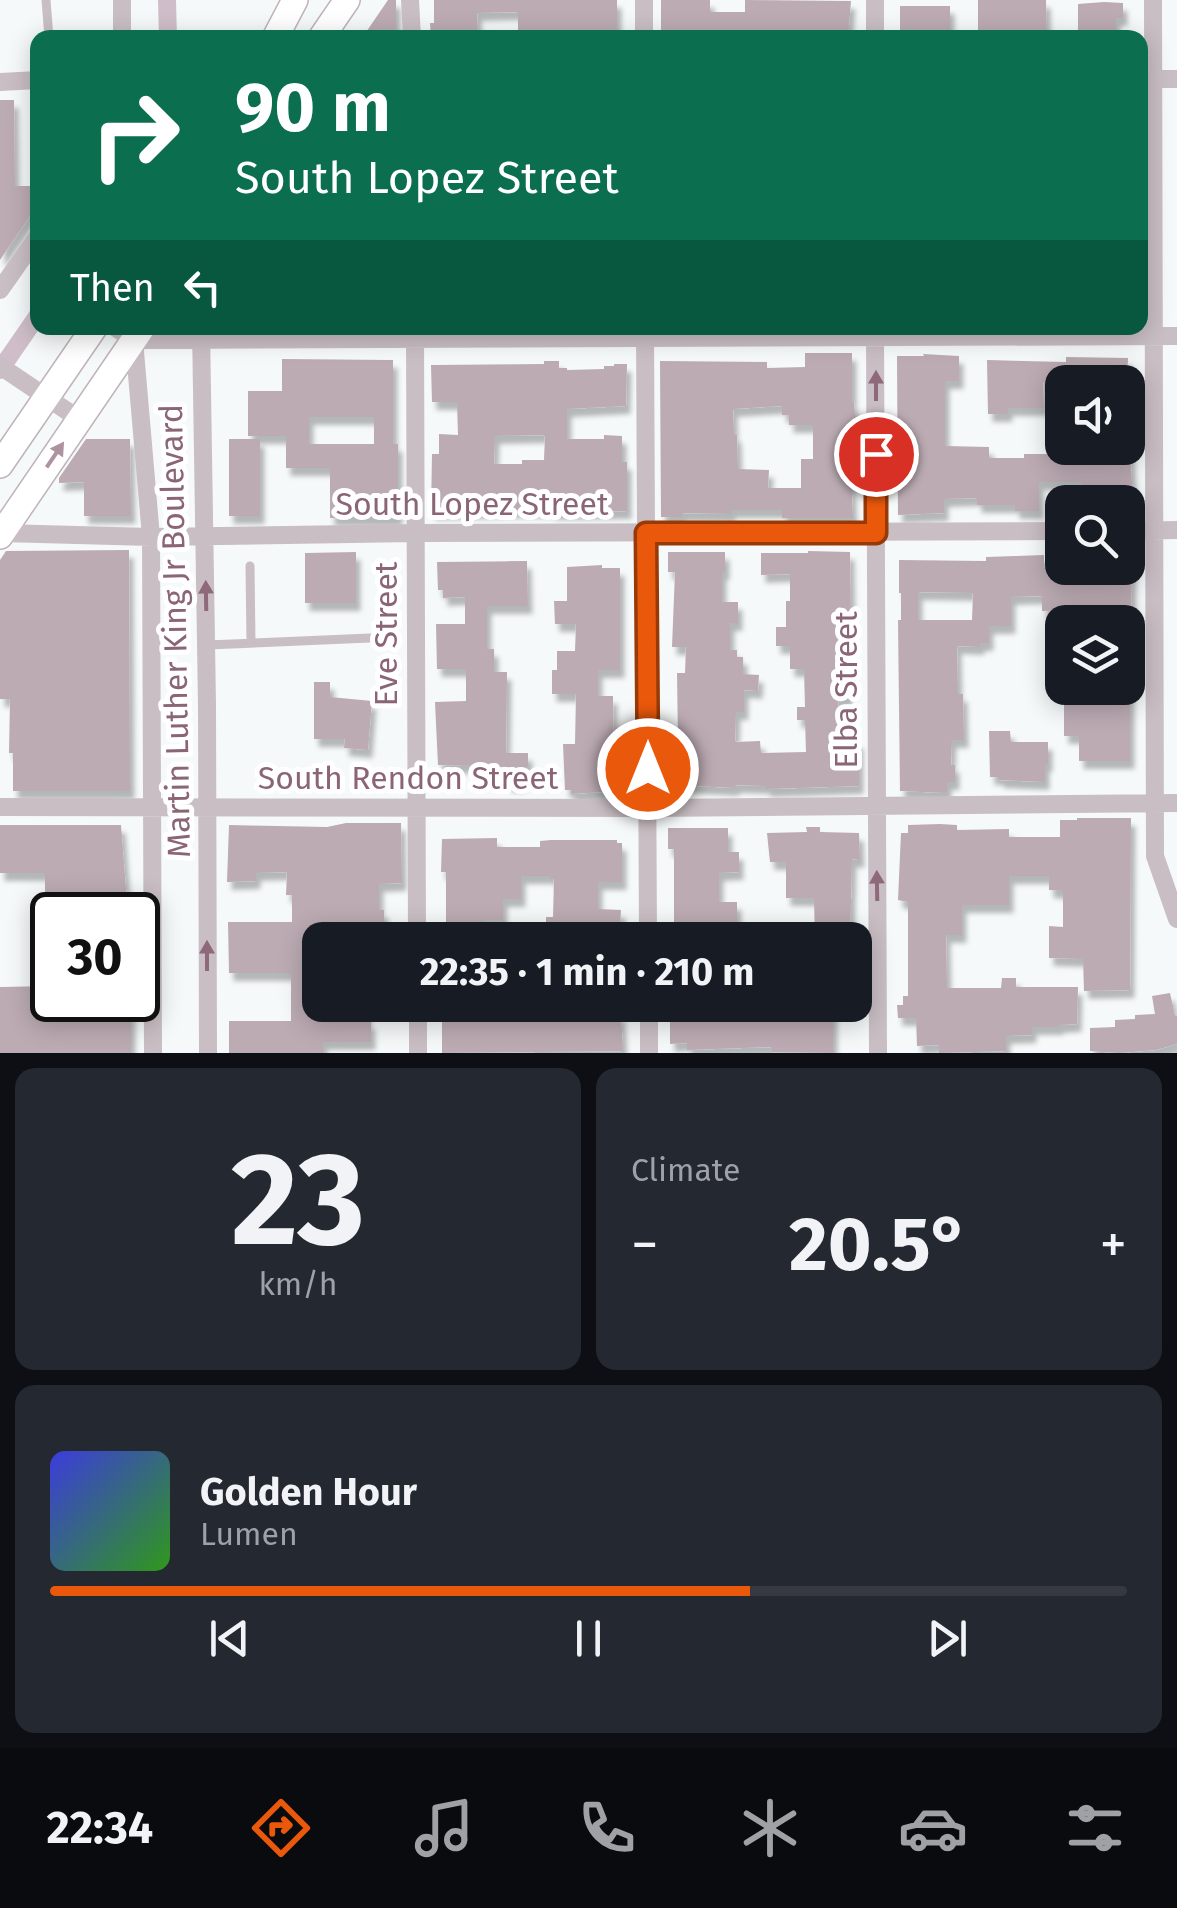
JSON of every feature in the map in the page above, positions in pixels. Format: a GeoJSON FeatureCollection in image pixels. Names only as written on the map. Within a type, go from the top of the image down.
{"type":"FeatureCollection","features":[{"type":"Feature","properties":{"kind":"street"},"geometry":{"type":"LineString","coordinates":[[122,0],[122,30]]}},
{"type":"Feature","properties":{"kind":"street"},"geometry":{"type":"LineString","coordinates":[[279,30],[295,0]]}},
{"type":"Feature","properties":{"kind":"street"},"geometry":{"type":"LineString","coordinates":[[326,30],[347,0]]}},
{"type":"Feature","properties":{"kind":"street"},"geometry":{"type":"LineString","coordinates":[[410,0],[412,30]]}},
{"type":"Feature","properties":{"kind":"street"},"geometry":{"type":"LineString","coordinates":[[644,0],[644,30]]}},
{"type":"Feature","properties":{"kind":"street"},"geometry":{"type":"LineString","coordinates":[[875,0],[875,30]]}},
{"type":"Feature","properties":{"kind":"street"},"geometry":{"type":"LineString","coordinates":[[1148,67],[1153,0]]}},
{"type":"Feature","properties":{"kind":"street"},"geometry":{"type":"LineString","coordinates":[[1148,80],[1177,79]]}},
{"type":"Feature","properties":{"kind":"street"},"geometry":{"type":"LineString","coordinates":[[0,82],[30,80]]}},
{"type":"Feature","properties":{"kind":"street"},"geometry":{"type":"LineString","coordinates":[[1148,117],[1154,336],[1154,856],[1177,919]]}},
{"type":"Feature","properties":{"kind":"street"},"geometry":{"type":"LineString","coordinates":[[0,290],[30,247]]}},
{"type":"Feature","properties":{"kind":"street"},"geometry":{"type":"LineString","coordinates":[[0,465],[89,335]]}},
{"type":"Feature","properties":{"kind":"street"},"geometry":{"type":"LineString","coordinates":[[1,535],[79,419],[128,335]]}},
{"type":"Feature","properties":{"kind":"street","name":"Martin Luther King Jr Boulevard"},"geometry":{"type":"LineString","coordinates":[[130,335],[151,538],[152,1053]]}},
{"type":"Feature","properties":{"kind":"street","name":"Martin Luther King Jr Boulevard"},"geometry":{"type":"LineString","coordinates":[[202,335],[208,1053]]}},
{"type":"Feature","properties":{"kind":"street","name":"Eve Street"},"geometry":{"type":"LineString","coordinates":[[415,335],[417,922]]}},
{"type":"Feature","properties":{"kind":"street"},"geometry":{"type":"LineString","coordinates":[[645,335],[648,922]]}},
{"type":"Feature","properties":{"kind":"street","name":"Elba Street"},"geometry":{"type":"LineString","coordinates":[[876,335],[878,1053]]}},
{"type":"Feature","properties":{"kind":"street"},"geometry":{"type":"LineString","coordinates":[[1084,335],[1177,336]]}},
{"type":"Feature","properties":{"kind":"street"},"geometry":{"type":"LineString","coordinates":[[0,366],[79,419]]}},
{"type":"Feature","properties":{"kind":"street"},"geometry":{"type":"LineString","coordinates":[[1145,530],[1177,530]]}},
{"type":"Feature","properties":{"kind":"street","name":"South Lopez Street"},"geometry":{"type":"LineString","coordinates":[[1,535],[151,538],[1045,531]]}},
{"type":"Feature","properties":{"kind":"street","name":"South Rendon Street"},"geometry":{"type":"LineString","coordinates":[[0,807],[648,808],[1177,803]]}},
{"type":"Feature","properties":{"kind":"street"},"geometry":{"type":"LineString","coordinates":[[418,1022],[418,1053]]}},
{"type":"Feature","properties":{"kind":"street"},"geometry":{"type":"LineString","coordinates":[[648,1022],[649,1053]]}},
{"type":"Feature","properties":{"kind":"lane"},"geometry":{"type":"LineString","coordinates":[[46,0],[48,30]]}},
{"type":"Feature","properties":{"kind":"lane"},"geometry":{"type":"LineString","coordinates":[[250,566],[251,643]]}},
{"type":"Feature","properties":{"kind":"lane"},"geometry":{"type":"LineString","coordinates":[[206,645],[370,638]]}},
{"type":"Feature","properties":{"kind":"building"},"geometry":{"type":"Polygon","coordinates":[[[388,0],[396,0],[396,30],[367,30],[388,0]]]}},
{"type":"Feature","properties":{"kind":"building"},"geometry":{"type":"Polygon","coordinates":[[[434,0],[617,0],[617,30],[518,30],[518,12],[477,13],[478,30],[430,30],[430,23],[434,23],[434,0]]]}},
{"type":"Feature","properties":{"kind":"building"},"geometry":{"type":"Polygon","coordinates":[[[661,0],[710,0],[710,12],[745,12],[745,0],[851,1],[849,30],[661,30],[661,0]]]}},
{"type":"Feature","properties":{"kind":"building"},"geometry":{"type":"Polygon","coordinates":[[[978,0],[1046,0],[1047,30],[978,30],[978,0]]]}},
{"type":"Feature","properties":{"kind":"building"},"geometry":{"type":"Polygon","coordinates":[[[1123,3],[1123,18],[1116,18],[1116,30],[1078,30],[1078,4],[1123,3]]]}},
{"type":"Feature","properties":{"kind":"building"},"geometry":{"type":"Polygon","coordinates":[[[900,6],[950,6],[950,30],[900,30],[900,6]]]}},
{"type":"Feature","properties":{"kind":"building"},"geometry":{"type":"Polygon","coordinates":[[[0,100],[14,100],[15,186],[30,186],[30,216],[0,260],[0,100]]]}},
{"type":"Feature","properties":{"kind":"building"},"geometry":{"type":"Polygon","coordinates":[[[805,353],[852,353],[853,518],[782,518],[782,510],[661,517],[660,361],[767,362],[767,368],[805,367],[805,353]],[[782,406],[733,409],[738,469],[769,470],[768,488],[801,488],[801,459],[813,459],[813,425],[789,425],[789,415],[782,415],[782,406]]]}},
{"type":"Feature","properties":{"kind":"building"},"geometry":{"type":"Polygon","coordinates":[[[897,356],[959,356],[959,381],[945,381],[945,446],[989,447],[989,458],[1045,454],[1045,465],[1131,465],[1132,485],[1039,482],[1039,511],[1015,511],[1015,505],[977,505],[977,498],[944,499],[944,513],[898,515],[897,356]]]}},
{"type":"Feature","properties":{"kind":"building"},"geometry":{"type":"Polygon","coordinates":[[[1066,357],[1128,358],[1128,365],[1045,365],[1044,408],[1008,408],[1008,414],[988,414],[987,360],[1066,362],[1066,357]]]}},
{"type":"Feature","properties":{"kind":"building"},"geometry":{"type":"Polygon","coordinates":[[[282,359],[393,360],[398,518],[330,518],[330,468],[286,468],[286,436],[248,436],[248,391],[282,391],[282,359]],[[309,417],[309,444],[374,444],[374,417],[309,417]]]}},
{"type":"Feature","properties":{"kind":"building"},"geometry":{"type":"Polygon","coordinates":[[[559,361],[559,368],[567,370],[627,364],[626,406],[567,409],[567,439],[622,436],[622,462],[627,462],[627,511],[431,512],[432,454],[439,454],[439,434],[458,435],[457,402],[432,402],[431,365],[559,361]],[[545,435],[495,436],[494,464],[544,460],[545,435]]]}},
{"type":"Feature","properties":{"kind":"building"},"geometry":{"type":"Polygon","coordinates":[[[86,439],[130,439],[131,516],[84,516],[84,482],[59,483],[86,439]]]}},
{"type":"Feature","properties":{"kind":"building"},"geometry":{"type":"Polygon","coordinates":[[[229,439],[260,439],[260,516],[229,516],[229,439]]]}},
{"type":"Feature","properties":{"kind":"building"},"geometry":{"type":"Polygon","coordinates":[[[129,550],[130,791],[13,791],[10,699],[0,699],[0,560],[6,551],[129,550]]]}},
{"type":"Feature","properties":{"kind":"building"},"geometry":{"type":"Polygon","coordinates":[[[356,552],[356,603],[305,603],[305,553],[356,552]]]}},
{"type":"Feature","properties":{"kind":"building"},"geometry":{"type":"Polygon","coordinates":[[[668,552],[725,552],[722,602],[738,602],[738,623],[730,623],[730,650],[737,650],[737,657],[743,657],[743,674],[759,675],[758,691],[744,690],[744,712],[736,712],[735,742],[760,741],[761,753],[806,752],[805,720],[797,720],[797,707],[805,707],[804,669],[790,669],[790,646],[776,646],[776,627],[786,627],[790,574],[761,575],[761,553],[850,552],[851,621],[845,621],[848,699],[838,699],[839,725],[844,725],[844,741],[859,741],[859,786],[766,789],[677,785],[677,768],[690,768],[690,741],[678,741],[677,673],[685,673],[686,647],[672,647],[675,572],[668,572],[668,552]]]}},
{"type":"Feature","properties":{"kind":"building"},"geometry":{"type":"Polygon","coordinates":[[[1044,555],[1045,585],[1132,585],[1131,605],[1045,605],[1042,611],[1042,596],[1011,597],[1011,626],[989,626],[989,643],[980,643],[980,647],[957,646],[964,740],[952,740],[955,782],[947,782],[947,793],[900,791],[899,560],[986,561],[986,557],[1044,555]],[[918,592],[918,620],[972,620],[973,593],[918,592]]]}},
{"type":"Feature","properties":{"kind":"building"},"geometry":{"type":"Polygon","coordinates":[[[527,561],[528,606],[487,606],[487,649],[494,649],[494,672],[507,672],[506,753],[528,753],[528,767],[521,767],[521,784],[507,784],[507,767],[438,765],[435,702],[466,701],[466,669],[437,669],[436,624],[465,624],[465,597],[443,598],[443,590],[438,590],[437,562],[527,561]]]}},
{"type":"Feature","properties":{"kind":"building"},"geometry":{"type":"Polygon","coordinates":[[[567,567],[620,568],[620,670],[598,670],[598,696],[613,696],[618,791],[571,794],[571,790],[565,790],[563,744],[575,744],[576,694],[552,694],[552,670],[557,670],[557,651],[575,651],[576,624],[555,624],[554,601],[567,601],[567,567]]]}},
{"type":"Feature","properties":{"kind":"building"},"geometry":{"type":"Polygon","coordinates":[[[314,682],[330,682],[330,697],[372,701],[368,750],[344,748],[345,739],[314,739],[314,682]]]}},
{"type":"Feature","properties":{"kind":"building"},"geometry":{"type":"Polygon","coordinates":[[[1064,705],[1130,705],[1130,761],[1079,761],[1079,736],[1064,736],[1064,705]]]}},
{"type":"Feature","properties":{"kind":"building"},"geometry":{"type":"Polygon","coordinates":[[[989,731],[1010,731],[1011,742],[1048,742],[1045,782],[990,777],[989,731]]]}},
{"type":"Feature","properties":{"kind":"building"},"geometry":{"type":"Polygon","coordinates":[[[1131,818],[1130,990],[1084,991],[1083,959],[1049,958],[1049,926],[1063,927],[1063,891],[1049,890],[1049,876],[1009,876],[1009,905],[962,905],[962,935],[946,935],[947,988],[1001,988],[1002,978],[1016,978],[1016,987],[1078,987],[1077,1024],[1032,1027],[1032,1035],[1006,1036],[1006,1051],[939,1053],[939,1045],[917,1046],[916,1018],[898,1018],[897,1005],[903,1005],[903,996],[908,996],[908,902],[898,900],[901,833],[908,833],[908,825],[940,824],[957,825],[957,830],[1009,829],[1009,837],[1060,837],[1060,820],[1131,818]]]}},
{"type":"Feature","properties":{"kind":"building"},"geometry":{"type":"Polygon","coordinates":[[[401,823],[402,883],[379,884],[379,910],[384,910],[384,922],[302,922],[302,1022],[371,1022],[371,1042],[323,1042],[323,1053],[229,1053],[229,1021],[291,1021],[291,973],[229,973],[228,922],[292,922],[292,895],[286,895],[287,872],[256,873],[256,881],[227,882],[229,825],[327,827],[401,823]]]}},
{"type":"Feature","properties":{"kind":"building"},"geometry":{"type":"Polygon","coordinates":[[[0,825],[121,825],[126,892],[45,892],[45,873],[0,873],[0,825]]]}},
{"type":"Feature","properties":{"kind":"building"},"geometry":{"type":"Polygon","coordinates":[[[806,827],[820,827],[820,832],[859,833],[860,860],[852,859],[850,922],[815,922],[814,898],[786,898],[786,862],[770,862],[767,833],[807,832],[806,827]]]}},
{"type":"Feature","properties":{"kind":"building"},"geometry":{"type":"Polygon","coordinates":[[[668,828],[728,828],[728,852],[739,852],[739,872],[719,873],[719,902],[737,902],[737,922],[674,922],[674,849],[668,849],[668,828]]]}},
{"type":"Feature","properties":{"kind":"building"},"geometry":{"type":"Polygon","coordinates":[[[497,838],[497,847],[540,847],[540,841],[551,840],[617,840],[622,843],[622,882],[598,882],[598,909],[621,910],[620,922],[546,922],[546,917],[553,917],[554,879],[521,876],[521,899],[503,899],[503,920],[446,922],[442,839],[497,838]]]}},
{"type":"Feature","properties":{"kind":"building"},"geometry":{"type":"Polygon","coordinates":[[[30,986],[30,1022],[131,1022],[131,1053],[0,1053],[0,987],[30,986]]]}},
{"type":"Feature","properties":{"kind":"building"},"geometry":{"type":"Polygon","coordinates":[[[1170,993],[1177,1016],[1177,1044],[1119,1053],[1090,1051],[1090,1028],[1115,1027],[1115,1020],[1155,1014],[1152,996],[1170,993]]]}},
{"type":"Feature","properties":{"kind":"building"},"geometry":{"type":"Polygon","coordinates":[[[442,1022],[621,1022],[623,1051],[442,1053],[442,1022]]]}},
{"type":"Feature","properties":{"kind":"building"},"geometry":{"type":"Polygon","coordinates":[[[670,1022],[833,1022],[833,1053],[772,1052],[772,1047],[687,1050],[687,1043],[670,1044],[670,1022]]]}},
{"type":"Feature","properties":{"kind":"waterway"},"geometry":{"type":"LineString","coordinates":[[167,0],[168,30]]}},
{"type":"Feature","properties":{"kind":"waterway"},"geometry":{"type":"LineString","coordinates":[[0,370],[30,327]]}},
{"type":"Feature","properties":{"kind":"route"},"geometry":{"type":"LineString","coordinates":[[648,769],[646,533],[876,533],[876,454]]}}]}
